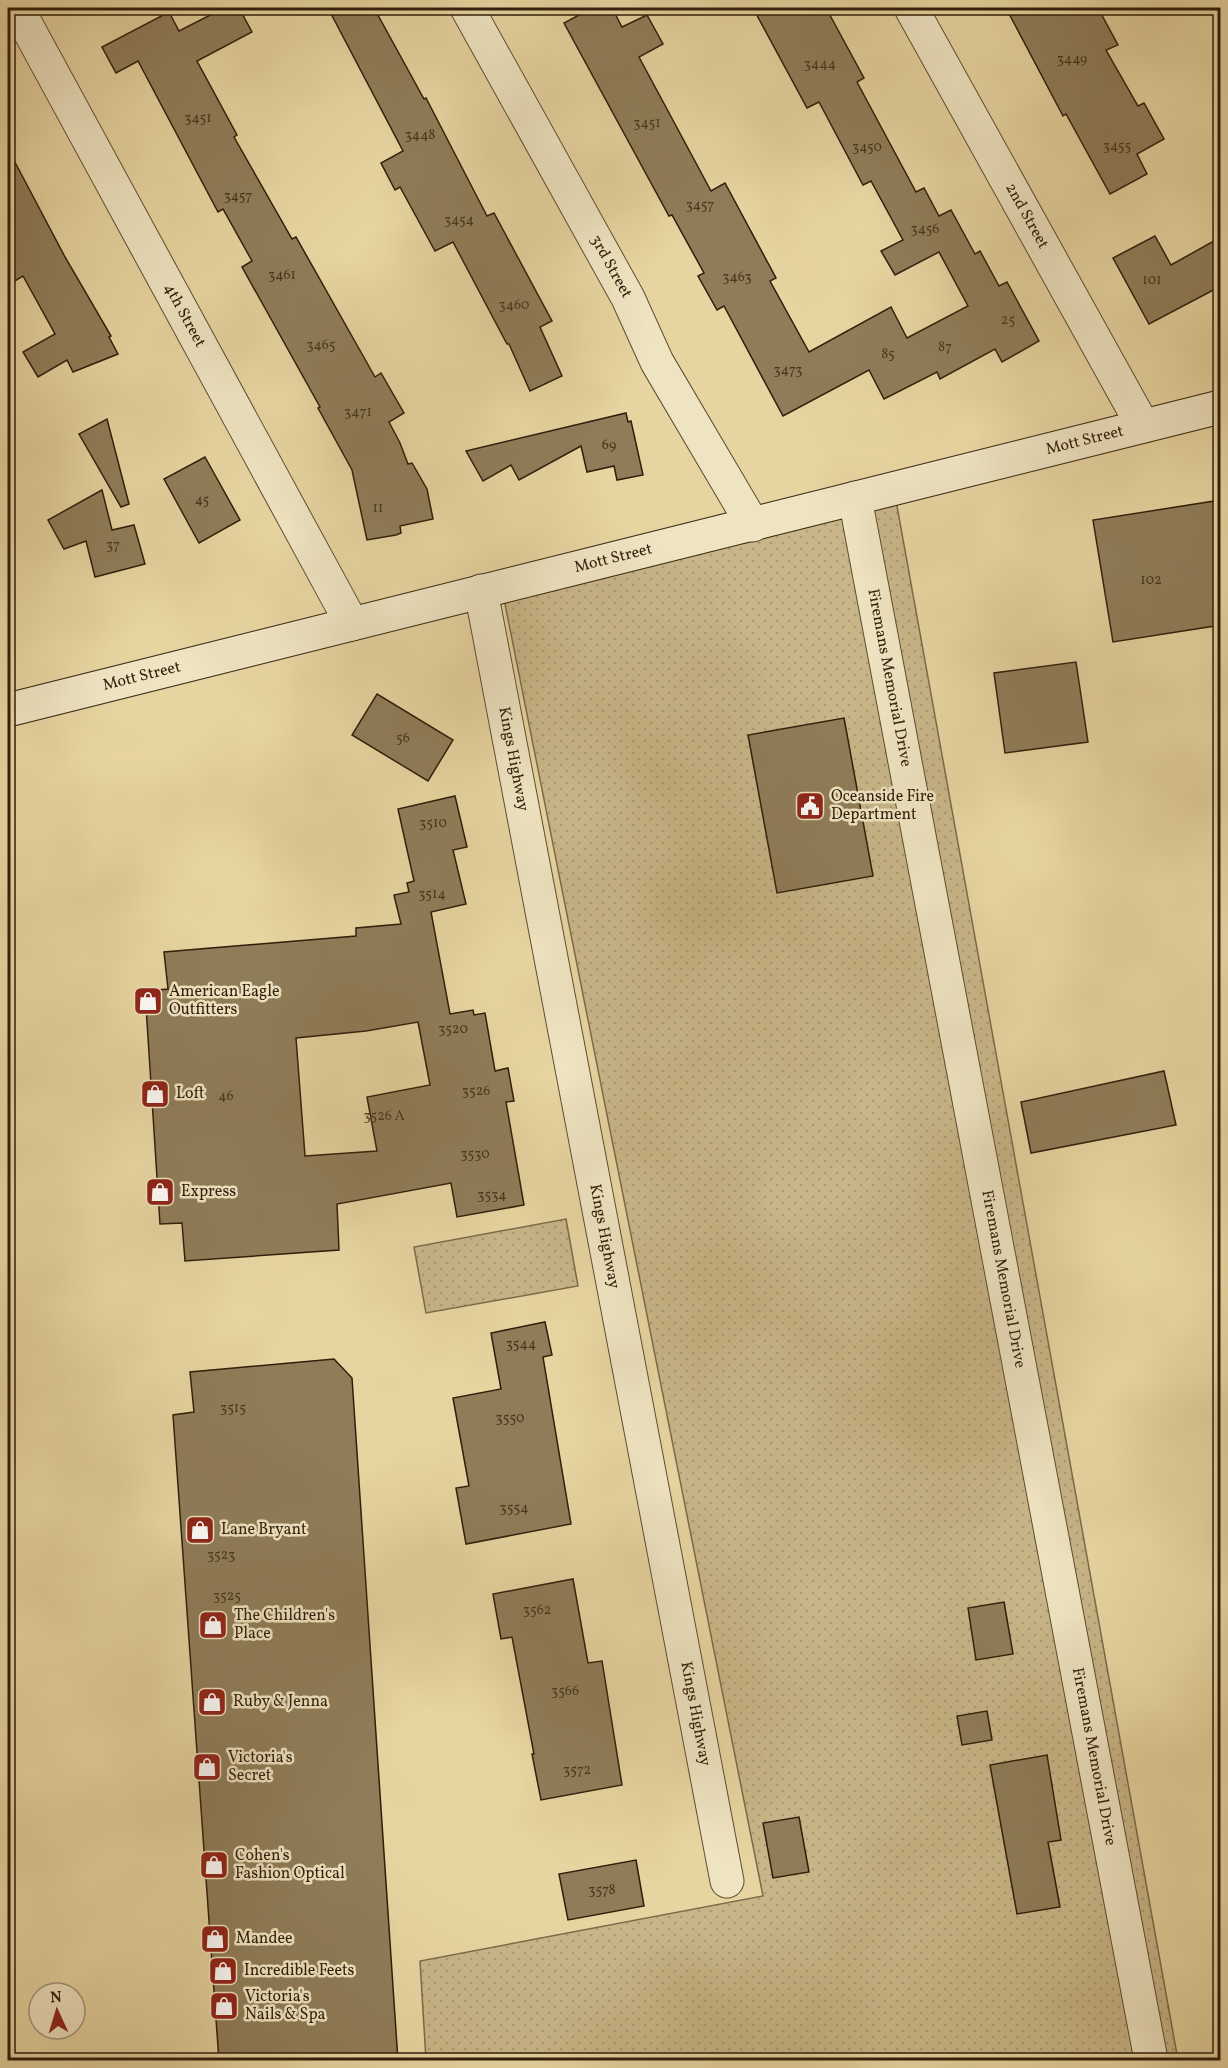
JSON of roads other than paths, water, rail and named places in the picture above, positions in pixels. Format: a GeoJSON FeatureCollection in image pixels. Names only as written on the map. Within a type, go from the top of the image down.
{"type":"FeatureCollection","features":[{"type":"Feature","properties":{"kind":"street","name":"4th Street"},"geometry":{"type":"LineString","coordinates":[[17,8],[352,624]]}},
{"type":"Feature","properties":{"kind":"street","name":"3rd Street"},"geometry":{"type":"LineString","coordinates":[[467,8],[628,298],[657,362],[753,525]]}},
{"type":"Feature","properties":{"kind":"street","name":"2nd Street"},"geometry":{"type":"LineString","coordinates":[[911,8],[1143,426]]}},
{"type":"Feature","properties":{"kind":"street","name":"Mott Street"},"geometry":{"type":"LineString","coordinates":[[8,710],[1221,407]]}},
{"type":"Feature","properties":{"kind":"street","name":"Firemans Memorial Drive"},"geometry":{"type":"LineString","coordinates":[[855,498],[1151,2061]]}},
{"type":"Feature","properties":{"kind":"street","name":"Kings Highway"},"geometry":{"type":"LineString","coordinates":[[481,591],[727,1881]]}},
{"type":"Feature","properties":{"kind":"place","name":"Oceanside Fire Department"},"geometry":{"type":"Point","coordinates":[810,806]}},
{"type":"Feature","properties":{"kind":"place","name":"American Eagle Outfitters"},"geometry":{"type":"Point","coordinates":[148,1001]}},
{"type":"Feature","properties":{"kind":"place","name":"Loft"},"geometry":{"type":"Point","coordinates":[155,1094]}},
{"type":"Feature","properties":{"kind":"place","name":"Express"},"geometry":{"type":"Point","coordinates":[160,1192]}},
{"type":"Feature","properties":{"kind":"place","name":"Lane Bryant"},"geometry":{"type":"Point","coordinates":[200,1530]}},
{"type":"Feature","properties":{"kind":"place","name":"The Children's Place"},"geometry":{"type":"Point","coordinates":[213,1625]}},
{"type":"Feature","properties":{"kind":"place","name":"Ruby & Jenna"},"geometry":{"type":"Point","coordinates":[212,1702]}},
{"type":"Feature","properties":{"kind":"place","name":"Victoria's Secret"},"geometry":{"type":"Point","coordinates":[207,1767]}},
{"type":"Feature","properties":{"kind":"place","name":"Cohen's Fashion Optical"},"geometry":{"type":"Point","coordinates":[214,1865]}},
{"type":"Feature","properties":{"kind":"place","name":"Mandee"},"geometry":{"type":"Point","coordinates":[215,1939]}},
{"type":"Feature","properties":{"kind":"place","name":"Incredible Feets"},"geometry":{"type":"Point","coordinates":[223,1971]}},
{"type":"Feature","properties":{"kind":"place","name":"Victoria's Nails & Spa"},"geometry":{"type":"Point","coordinates":[224,2006]}}]}
